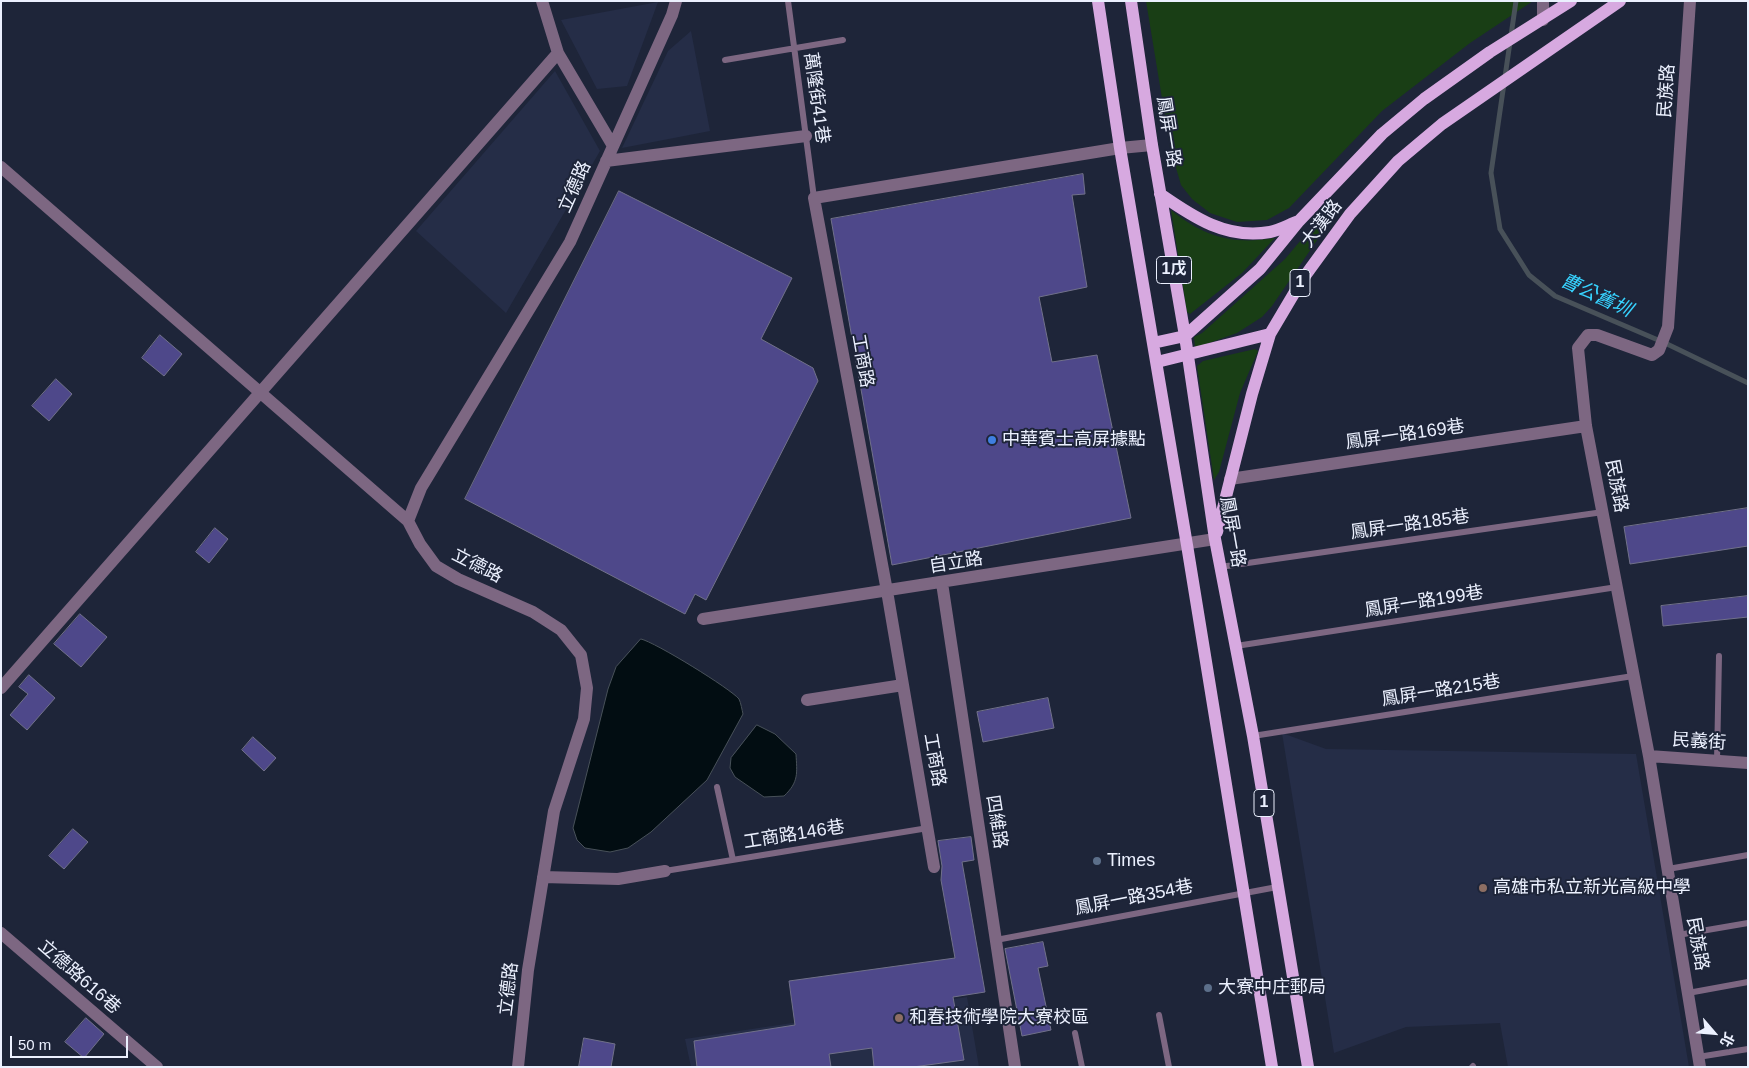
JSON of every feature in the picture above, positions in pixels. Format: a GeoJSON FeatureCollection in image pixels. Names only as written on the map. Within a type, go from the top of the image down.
{"type":"FeatureCollection","features":[{"type":"Feature","properties":{"kind":"main road","name":"1戊"},"geometry":{"type":"LineString","coordinates":[[1098,1],[1120,148],[1187,544]]}},
{"type":"Feature","properties":{"kind":"main road","name":"鳳屏一路"},"geometry":{"type":"LineString","coordinates":[[1131,1],[1152,145],[1185,336],[1215,539],[1253,736],[1308,1067]]}},
{"type":"Feature","properties":{"kind":"main road","name":"1"},"geometry":{"type":"LineString","coordinates":[[1543,20],[1571,1]]}},
{"type":"Feature","properties":{"kind":"main road","name":"大漢路"},"geometry":{"type":"LineString","coordinates":[[1215,539],[1252,394],[1270,334],[1302,280],[1350,214],[1398,161],[1442,124],[1620,1]]}},
{"type":"Feature","properties":{"kind":"main road","name":"大漢路"},"geometry":{"type":"LineString","coordinates":[[1153,343],[1185,336],[1260,269],[1299,221],[1382,134],[1424,99],[1490,52],[1543,20]]}},
{"type":"Feature","properties":{"kind":"main road"},"geometry":{"type":"LineString","coordinates":[[1160,194],[1201,222],[1232,232],[1270,232],[1299,221]]}},
{"type":"Feature","properties":{"kind":"main road"},"geometry":{"type":"LineString","coordinates":[[1157,362],[1270,334]]}},
{"type":"Feature","properties":{"kind":"main road","name":"1"},"geometry":{"type":"LineString","coordinates":[[1187,544],[1272,1067]]}},
{"type":"Feature","properties":{"kind":"street"},"geometry":{"type":"LineString","coordinates":[[542,1],[558,53],[613,146]]}},
{"type":"Feature","properties":{"kind":"street","name":"立德路"},"geometry":{"type":"LineString","coordinates":[[518,1067],[528,970],[554,811],[584,719],[586,688],[581,655],[561,630],[533,612],[458,579],[436,566],[420,544],[408,521],[421,488],[570,242],[672,15],[676,1]]}},
{"type":"Feature","properties":{"kind":"street"},"geometry":{"type":"LineString","coordinates":[[1543,1],[1543,20]]}},
{"type":"Feature","properties":{"kind":"street","name":"民族路"},"geometry":{"type":"LineString","coordinates":[[1690,1],[1668,327],[1659,350],[1652,355],[1597,335],[1588,335],[1582,340],[1578,348],[1586,426],[1604,512],[1649,756],[1699,1062]]}},
{"type":"Feature","properties":{"kind":"street"},"geometry":{"type":"LineString","coordinates":[[1,688],[558,53]]}},
{"type":"Feature","properties":{"kind":"street"},"geometry":{"type":"LineString","coordinates":[[606,161],[806,136]]}},
{"type":"Feature","properties":{"kind":"street"},"geometry":{"type":"LineString","coordinates":[[814,198],[1120,148],[1152,145]]}},
{"type":"Feature","properties":{"kind":"street"},"geometry":{"type":"LineString","coordinates":[[1,168],[408,521]]}},
{"type":"Feature","properties":{"kind":"street","name":"工商路"},"geometry":{"type":"LineString","coordinates":[[814,198],[887,591],[934,867]]}},
{"type":"Feature","properties":{"kind":"street","name":"鳳屏一路169巷"},"geometry":{"type":"LineString","coordinates":[[1230,479],[1586,426]]}},
{"type":"Feature","properties":{"kind":"street","name":"自立路"},"geometry":{"type":"LineString","coordinates":[[703,619],[1215,539]]}},
{"type":"Feature","properties":{"kind":"street","name":"四維路"},"geometry":{"type":"LineString","coordinates":[[942,583],[1015,1067]]}},
{"type":"Feature","properties":{"kind":"street"},"geometry":{"type":"LineString","coordinates":[[807,700],[903,684]]}},
{"type":"Feature","properties":{"kind":"street","name":"民義街"},"geometry":{"type":"LineString","coordinates":[[1649,756],[1748,763]]}},
{"type":"Feature","properties":{"kind":"street"},"geometry":{"type":"LineString","coordinates":[[543,877],[618,879],[664,871]]}},
{"type":"Feature","properties":{"kind":"street","name":"立德路616巷"},"geometry":{"type":"LineString","coordinates":[[1,933],[157,1067]]}},
{"type":"Feature","properties":{"kind":"lane","name":"萬隆街41巷"},"geometry":{"type":"LineString","coordinates":[[788,1],[814,198]]}},
{"type":"Feature","properties":{"kind":"lane"},"geometry":{"type":"LineString","coordinates":[[725,60],[843,40]]}},
{"type":"Feature","properties":{"kind":"lane","name":"鳳屏一路185巷"},"geometry":{"type":"LineString","coordinates":[[1220,567],[1604,512]]}},
{"type":"Feature","properties":{"kind":"lane","name":"鳳屏一路199巷"},"geometry":{"type":"LineString","coordinates":[[1236,646],[1617,587]]}},
{"type":"Feature","properties":{"kind":"lane"},"geometry":{"type":"LineString","coordinates":[[1717,761],[1719,656]]}},
{"type":"Feature","properties":{"kind":"lane","name":"鳳屏一路215巷"},"geometry":{"type":"LineString","coordinates":[[1253,736],[1633,676]]}},
{"type":"Feature","properties":{"kind":"lane"},"geometry":{"type":"LineString","coordinates":[[717,787],[733,860]]}},
{"type":"Feature","properties":{"kind":"lane","name":"工商路146巷"},"geometry":{"type":"LineString","coordinates":[[664,871],[928,828]]}},
{"type":"Feature","properties":{"kind":"lane"},"geometry":{"type":"LineString","coordinates":[[1668,869],[1748,855]]}},
{"type":"Feature","properties":{"kind":"lane","name":"鳳屏一路354巷"},"geometry":{"type":"LineString","coordinates":[[996,940],[1277,887]]}},
{"type":"Feature","properties":{"kind":"lane"},"geometry":{"type":"LineString","coordinates":[[1678,935],[1748,923]]}},
{"type":"Feature","properties":{"kind":"lane"},"geometry":{"type":"LineString","coordinates":[[1688,993],[1748,982]]}},
{"type":"Feature","properties":{"kind":"lane"},"geometry":{"type":"LineString","coordinates":[[1159,1015],[1169,1067]]}},
{"type":"Feature","properties":{"kind":"lane"},"geometry":{"type":"LineString","coordinates":[[1075,1033],[1082,1067]]}},
{"type":"Feature","properties":{"kind":"lane"},"geometry":{"type":"LineString","coordinates":[[1699,1062],[1748,1049]]}},
{"type":"Feature","properties":{"kind":"shaded area"},"geometry":{"type":"Polygon","coordinates":[[[658,2],[627,86],[597,89],[561,20],[658,2]]]}},
{"type":"Feature","properties":{"kind":"shaded area"},"geometry":{"type":"Polygon","coordinates":[[[691,31],[710,131],[622,148],[668,51],[691,31]]]}},
{"type":"Feature","properties":{"kind":"shaded area"},"geometry":{"type":"Polygon","coordinates":[[[555,71],[600,151],[506,313],[416,231],[555,71]]]}},
{"type":"Feature","properties":{"kind":"shaded area"},"geometry":{"type":"Polygon","coordinates":[[[641,639],[708,676],[733,694],[739,699],[743,714],[707,780],[651,832],[628,848],[610,852],[585,848],[577,840],[573,828],[608,689],[616,667],[641,639]]]}},
{"type":"Feature","properties":{"kind":"shaded area"},"geometry":{"type":"Polygon","coordinates":[[[757,725],[775,734],[796,754],[795,782],[784,796],[764,797],[735,777],[730,768],[731,758],[757,725]]]}},
{"type":"Feature","properties":{"kind":"shaded area","name":"高雄市私立新光高級中學"},"geometry":{"type":"Polygon","coordinates":[[[1282,733],[1326,749],[1636,754],[1689,1067],[1508,1067],[1500,1023],[1406,1027],[1334,1053],[1282,733]]]}},
{"type":"Feature","properties":{"kind":"shaded area","name":"和春技術學院大寮校區"},"geometry":{"type":"Polygon","coordinates":[[[967,997],[979,1067],[691,1067],[685,1039],[967,997]]]}},
{"type":"Feature","properties":{"kind":"green space"},"geometry":{"type":"Polygon","coordinates":[[[1146,1],[1533,1],[1470,43],[1382,111],[1289,208],[1267,220],[1237,222],[1210,213],[1192,199],[1181,185],[1170,147],[1146,1]]]}},
{"type":"Feature","properties":{"kind":"green space"},"geometry":{"type":"Polygon","coordinates":[[[1328,208],[1335,214],[1272,306],[1262,317],[1237,333],[1195,348],[1194,337],[1202,333],[1285,259],[1328,208]]]}},
{"type":"Feature","properties":{"kind":"green space"},"geometry":{"type":"Polygon","coordinates":[[[1171,210],[1195,227],[1220,237],[1246,240],[1275,238],[1242,273],[1190,314],[1187,312],[1171,210]]]}},
{"type":"Feature","properties":{"kind":"green space"},"geometry":{"type":"Polygon","coordinates":[[[1255,349],[1258,351],[1240,393],[1219,472],[1214,480],[1197,366],[1203,361],[1255,349]]]}},
{"type":"Feature","properties":{"kind":"building","name":"中華賓士高屏據點"},"geometry":{"type":"Polygon","coordinates":[[[1083,174],[1085,194],[1072,195],[1087,287],[1039,297],[1052,362],[1097,355],[1131,518],[892,565],[831,219],[1083,174]]]}},
{"type":"Feature","properties":{"kind":"building"},"geometry":{"type":"Polygon","coordinates":[[[619,191],[792,278],[761,339],[813,368],[818,381],[706,600],[695,594],[685,614],[465,499],[619,191]]]}},
{"type":"Feature","properties":{"kind":"building"},"geometry":{"type":"Polygon","coordinates":[[[160,335],[182,354],[164,376],[142,358],[160,335]]]}},
{"type":"Feature","properties":{"kind":"building"},"geometry":{"type":"Polygon","coordinates":[[[56,379],[72,394],[49,421],[32,406],[56,379]]]}},
{"type":"Feature","properties":{"kind":"building"},"geometry":{"type":"Polygon","coordinates":[[[1748,508],[1748,546],[1630,564],[1624,527],[1748,508]]]}},
{"type":"Feature","properties":{"kind":"building"},"geometry":{"type":"Polygon","coordinates":[[[215,528],[228,539],[209,563],[196,552],[215,528]]]}},
{"type":"Feature","properties":{"kind":"building"},"geometry":{"type":"Polygon","coordinates":[[[1748,596],[1748,617],[1663,626],[1661,606],[1748,596]]]}},
{"type":"Feature","properties":{"kind":"building"},"geometry":{"type":"Polygon","coordinates":[[[80,614],[107,637],[81,667],[54,644],[80,614]]]}},
{"type":"Feature","properties":{"kind":"building"},"geometry":{"type":"Polygon","coordinates":[[[29,675],[55,698],[27,730],[10,715],[28,694],[19,687],[29,675]]]}},
{"type":"Feature","properties":{"kind":"building"},"geometry":{"type":"Polygon","coordinates":[[[1048,698],[1054,728],[983,742],[977,712],[1048,698]]]}},
{"type":"Feature","properties":{"kind":"building"},"geometry":{"type":"Polygon","coordinates":[[[253,737],[276,758],[264,771],[242,750],[253,737]]]}},
{"type":"Feature","properties":{"kind":"building"},"geometry":{"type":"Polygon","coordinates":[[[73,829],[88,842],[64,869],[49,856],[73,829]]]}},
{"type":"Feature","properties":{"kind":"building"},"geometry":{"type":"Polygon","coordinates":[[[971,837],[974,860],[962,862],[985,992],[953,997],[964,1060],[913,1067],[874,1067],[872,1048],[829,1054],[831,1067],[697,1067],[694,1041],[795,1025],[789,981],[955,958],[941,880],[942,866],[938,841],[971,837]]]}},
{"type":"Feature","properties":{"kind":"building"},"geometry":{"type":"Polygon","coordinates":[[[1043,942],[1048,966],[1038,968],[1051,1030],[1022,1036],[1005,949],[1043,942]]]}},
{"type":"Feature","properties":{"kind":"building"},"geometry":{"type":"Polygon","coordinates":[[[86,1018],[104,1034],[84,1058],[65,1042],[86,1018]]]}},
{"type":"Feature","properties":{"kind":"building"},"geometry":{"type":"Polygon","coordinates":[[[584,1038],[615,1044],[611,1067],[579,1067],[584,1038]]]}},
{"type":"Feature","properties":{"kind":"waterway","name":"曹公舊圳"},"geometry":{"type":"LineString","coordinates":[[1516,1],[1491,173],[1500,229],[1529,275],[1555,296],[1665,343],[1748,383]]}},
{"type":"Feature","properties":{"kind":"place","name":"中華賓士高屏據點"},"geometry":{"type":"Point","coordinates":[992,440]}},
{"type":"Feature","properties":{"kind":"place","name":"Times"},"geometry":{"type":"Point","coordinates":[1097,861]}},
{"type":"Feature","properties":{"kind":"place","name":"高雄市私立新光高級中學"},"geometry":{"type":"Point","coordinates":[1483,888]}},
{"type":"Feature","properties":{"kind":"place","name":"大寮中庄郵局"},"geometry":{"type":"Point","coordinates":[1208,988]}},
{"type":"Feature","properties":{"kind":"place","name":"和春技術學院大寮校區"},"geometry":{"type":"Point","coordinates":[899,1018]}}]}
